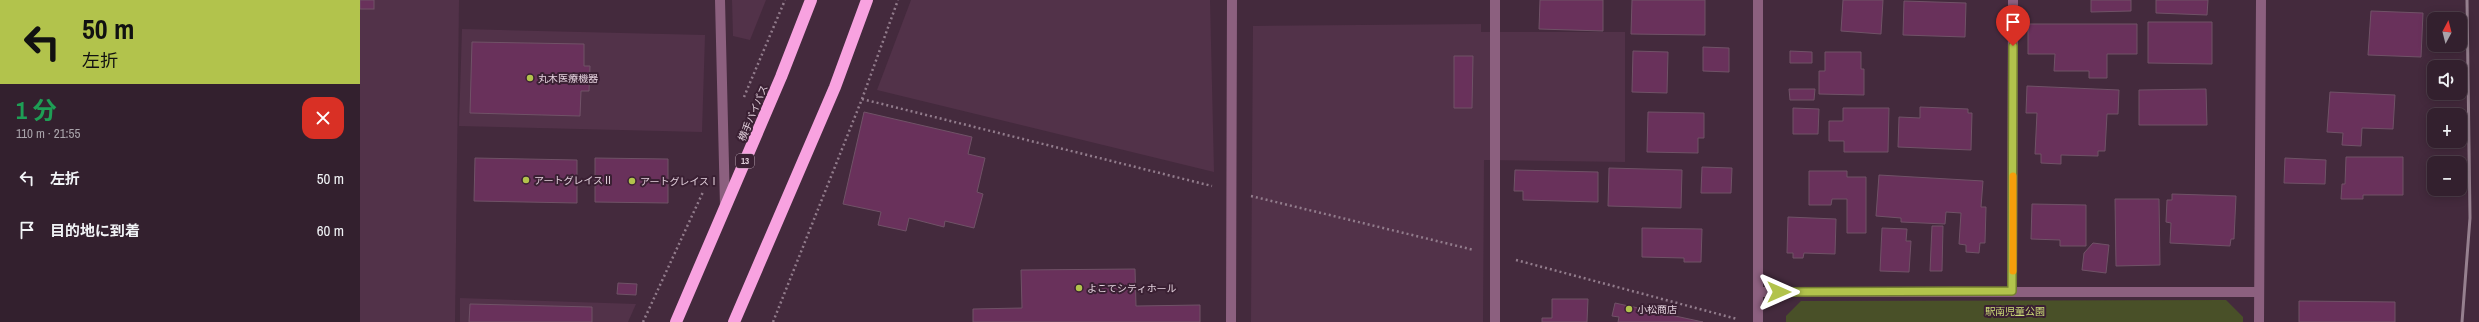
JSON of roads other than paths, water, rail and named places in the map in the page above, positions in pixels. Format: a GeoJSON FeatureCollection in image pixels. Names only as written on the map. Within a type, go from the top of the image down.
{"type":"FeatureCollection","features":[{"type":"Feature","properties":{"kind":"highway","name":"横手バイパス"},"geometry":{"type":"LineString","coordinates":[[676,322],[811,0]]}},
{"type":"Feature","properties":{"kind":"highway"},"geometry":{"type":"LineString","coordinates":[[734,322],[835,87],[867,0]]}},
{"type":"Feature","properties":{"kind":"street"},"geometry":{"type":"LineString","coordinates":[[720,0],[725,208]]}},
{"type":"Feature","properties":{"kind":"street"},"geometry":{"type":"LineString","coordinates":[[1231,322],[1232,0]]}},
{"type":"Feature","properties":{"kind":"street"},"geometry":{"type":"LineString","coordinates":[[1495,0],[1495,322]]}},
{"type":"Feature","properties":{"kind":"street"},"geometry":{"type":"LineString","coordinates":[[1758,0],[1758,322]]}},
{"type":"Feature","properties":{"kind":"street"},"geometry":{"type":"LineString","coordinates":[[2012,291],[2013,0]]}},
{"type":"Feature","properties":{"kind":"street"},"geometry":{"type":"LineString","coordinates":[[2259,322],[2261,0]]}},
{"type":"Feature","properties":{"kind":"street"},"geometry":{"type":"LineString","coordinates":[[1758,292],[2259,292]]}},
{"type":"Feature","properties":{"kind":"railway"},"geometry":{"type":"LineString","coordinates":[[2462,322],[2470,218],[2467,0]]}},
{"type":"Feature","properties":{"kind":"place","name":"丸木医療機器"},"geometry":{"type":"Point","coordinates":[530,78]}},
{"type":"Feature","properties":{"kind":"place","name":"アートグレイスⅡ"},"geometry":{"type":"Point","coordinates":[526,180]}},
{"type":"Feature","properties":{"kind":"place","name":"アートグレイスⅠ"},"geometry":{"type":"Point","coordinates":[632,181]}},
{"type":"Feature","properties":{"kind":"place","name":"よこてシティホール"},"geometry":{"type":"Point","coordinates":[1079,288]}},
{"type":"Feature","properties":{"kind":"place","name":"小松商店"},"geometry":{"type":"Point","coordinates":[1629,309]}},
{"type":"Feature","properties":{"kind":"park label","name":"駅南児童公園"},"geometry":{"type":"Point","coordinates":[2015,311]}}]}
